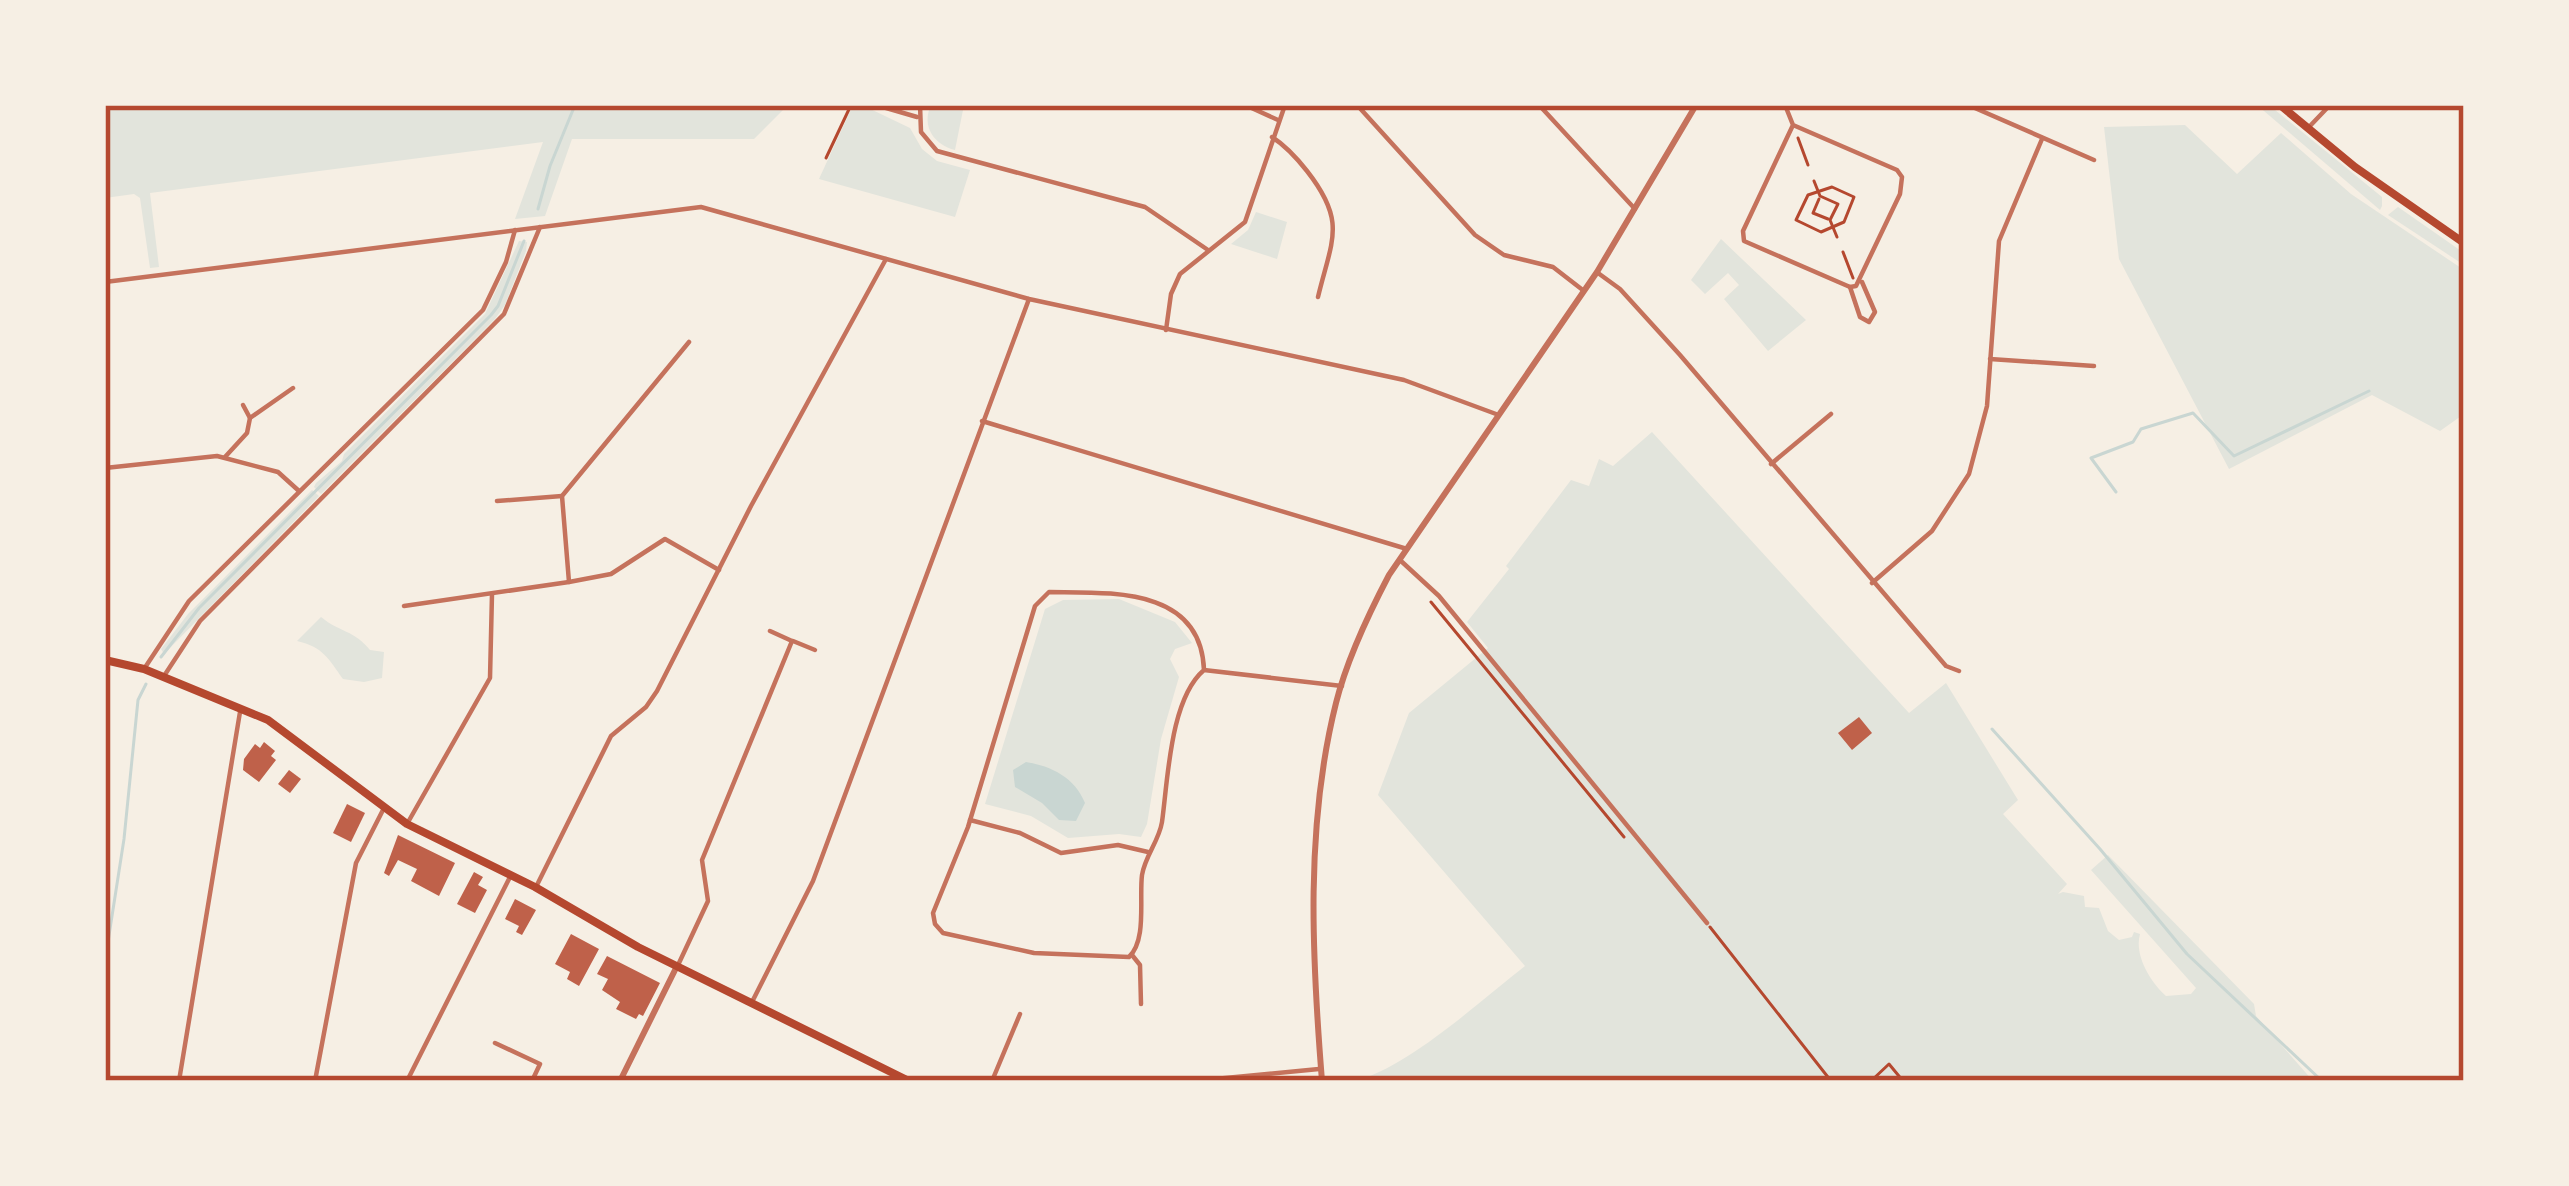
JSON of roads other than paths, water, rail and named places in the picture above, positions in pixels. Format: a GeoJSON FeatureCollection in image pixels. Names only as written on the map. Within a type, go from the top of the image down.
{"type":"FeatureCollection","features":[{"type":"Feature","properties":{"kind":"main road"},"geometry":{"type":"LineString","coordinates":[[2281,105],[2406,205],[2464,243]]}},
{"type":"Feature","properties":{"kind":"main road"},"geometry":{"type":"LineString","coordinates":[[105,660],[144,669],[242,707],[283,731],[407,824],[909,1081]]}},
{"type":"Feature","properties":{"kind":"street"},"geometry":{"type":"LineString","coordinates":[[876,105],[917,117]]}},
{"type":"Feature","properties":{"kind":"street"},"geometry":{"type":"LineString","coordinates":[[920,105],[917,117],[925,140],[937,151],[1144,207],[1208,250]]}},
{"type":"Feature","properties":{"kind":"street"},"geometry":{"type":"LineString","coordinates":[[1245,105],[1278,120]]}},
{"type":"Feature","properties":{"kind":"street"},"geometry":{"type":"LineString","coordinates":[[1168,330],[1180,274],[1245,222],[1285,105]]}},
{"type":"Feature","properties":{"kind":"street"},"geometry":{"type":"LineString","coordinates":[[1357,105],[1475,235],[1504,255],[1553,267],[1583,290]]}},
{"type":"Feature","properties":{"kind":"street"},"geometry":{"type":"LineString","coordinates":[[1539,105],[1635,208]]}},
{"type":"Feature","properties":{"kind":"street"},"geometry":{"type":"LineString","coordinates":[[1322,1081],[1313,928],[1322,784],[1342,686],[1368,616],[1399,560],[1496,414],[1597,272],[1696,105]]}},
{"type":"Feature","properties":{"kind":"street"},"geometry":{"type":"LineString","coordinates":[[1785,105],[1793,125],[1900,173],[1900,194],[1855,285],[1862,320],[1874,320],[1874,306],[1855,285],[1744,241],[1743,231],[1793,125]]}},
{"type":"Feature","properties":{"kind":"street"},"geometry":{"type":"LineString","coordinates":[[1967,105],[2094,160]]}},
{"type":"Feature","properties":{"kind":"street"},"geometry":{"type":"LineString","coordinates":[[2308,128],[2330,105]]}},
{"type":"Feature","properties":{"kind":"street"},"geometry":{"type":"LineString","coordinates":[[1272,136],[1294,154],[1332,208],[1333,231],[1318,297]]}},
{"type":"Feature","properties":{"kind":"street"},"geometry":{"type":"LineString","coordinates":[[1873,583],[1932,531],[1969,474],[1988,406],[1999,241],[2042,139]]}},
{"type":"Feature","properties":{"kind":"street"},"geometry":{"type":"LineString","coordinates":[[105,281],[701,207],[1029,299],[1404,380],[1496,414]]}},
{"type":"Feature","properties":{"kind":"street"},"geometry":{"type":"LineString","coordinates":[[164,676],[200,621],[504,314],[540,227]]}},
{"type":"Feature","properties":{"kind":"street"},"geometry":{"type":"LineString","coordinates":[[144,669],[189,601],[482,310],[506,262],[514,230]]}},
{"type":"Feature","properties":{"kind":"street"},"geometry":{"type":"LineString","coordinates":[[536,887],[611,736],[646,707],[657,691],[886,259]]}},
{"type":"Feature","properties":{"kind":"street"},"geometry":{"type":"LineString","coordinates":[[1597,272],[1620,289],[1655,328],[1946,666],[1959,671]]}},
{"type":"Feature","properties":{"kind":"street"},"geometry":{"type":"LineString","coordinates":[[752,1002],[813,880],[1029,299]]}},
{"type":"Feature","properties":{"kind":"street"},"geometry":{"type":"LineString","coordinates":[[568,582],[562,496],[689,342]]}},
{"type":"Feature","properties":{"kind":"street"},"geometry":{"type":"LineString","coordinates":[[1990,359],[2094,366]]}},
{"type":"Feature","properties":{"kind":"street"},"geometry":{"type":"LineString","coordinates":[[250,418],[293,388]]}},
{"type":"Feature","properties":{"kind":"street"},"geometry":{"type":"LineString","coordinates":[[225,457],[247,433],[250,418],[243,405]]}},
{"type":"Feature","properties":{"kind":"street"},"geometry":{"type":"LineString","coordinates":[[1771,464],[1832,414]]}},
{"type":"Feature","properties":{"kind":"street"},"geometry":{"type":"LineString","coordinates":[[982,421],[1407,548]]}},
{"type":"Feature","properties":{"kind":"street"},"geometry":{"type":"LineString","coordinates":[[105,468],[225,457],[278,472],[300,493]]}},
{"type":"Feature","properties":{"kind":"street"},"geometry":{"type":"LineString","coordinates":[[496,501],[562,496]]}},
{"type":"Feature","properties":{"kind":"street"},"geometry":{"type":"LineString","coordinates":[[404,606],[611,574],[665,539],[719,570]]}},
{"type":"Feature","properties":{"kind":"street"},"geometry":{"type":"LineString","coordinates":[[1399,560],[1439,596],[1707,923]]}},
{"type":"Feature","properties":{"kind":"street"},"geometry":{"type":"LineString","coordinates":[[1049,592],[1116,592],[1172,610],[1204,650],[1204,670],[1186,692],[1161,827],[1143,870],[1138,946],[1132,955],[1121,960],[1044,954],[943,933],[933,914],[970,820],[1016,664],[1043,596],[1049,592]]}},
{"type":"Feature","properties":{"kind":"street"},"geometry":{"type":"LineString","coordinates":[[407,824],[490,678],[492,594]]}},
{"type":"Feature","properties":{"kind":"street"},"geometry":{"type":"LineString","coordinates":[[770,631],[815,650]]}},
{"type":"Feature","properties":{"kind":"street"},"geometry":{"type":"LineString","coordinates":[[620,1081],[708,901],[702,860],[792,640]]}},
{"type":"Feature","properties":{"kind":"street"},"geometry":{"type":"LineString","coordinates":[[1204,670],[1342,686]]}},
{"type":"Feature","properties":{"kind":"street"},"geometry":{"type":"LineString","coordinates":[[179,1081],[242,707]]}},
{"type":"Feature","properties":{"kind":"street"},"geometry":{"type":"LineString","coordinates":[[314,1081],[356,863],[383,808]]}},
{"type":"Feature","properties":{"kind":"street"},"geometry":{"type":"LineString","coordinates":[[970,820],[1019,833],[1061,853],[1118,845],[1148,852]]}},
{"type":"Feature","properties":{"kind":"street"},"geometry":{"type":"LineString","coordinates":[[407,1081],[512,875]]}},
{"type":"Feature","properties":{"kind":"street"},"geometry":{"type":"LineString","coordinates":[[1132,955],[1140,964],[1141,1004]]}},
{"type":"Feature","properties":{"kind":"street"},"geometry":{"type":"LineString","coordinates":[[992,1081],[1020,1014]]}},
{"type":"Feature","properties":{"kind":"street"},"geometry":{"type":"LineString","coordinates":[[495,1043],[540,1064],[532,1081]]}},
{"type":"Feature","properties":{"kind":"street"},"geometry":{"type":"LineString","coordinates":[[1194,1081],[1321,1069]]}},
{"type":"Feature","properties":{"kind":"waterway"},"geometry":{"type":"LineString","coordinates":[[538,209],[575,105]]}},
{"type":"Feature","properties":{"kind":"waterway"},"geometry":{"type":"LineString","coordinates":[[161,657],[199,608],[491,315],[524,241]]}},
{"type":"Feature","properties":{"kind":"waterway"},"geometry":{"type":"LineString","coordinates":[[2116,492],[2091,458],[2133,442],[2141,429],[2193,413],[2234,456],[2369,391]]}},
{"type":"Feature","properties":{"kind":"waterway"},"geometry":{"type":"LineString","coordinates":[[105,961],[138,700],[146,684]]}},
{"type":"Feature","properties":{"kind":"waterway"},"geometry":{"type":"LineString","coordinates":[[1992,729],[2187,954],[2322,1081]]}}]}
